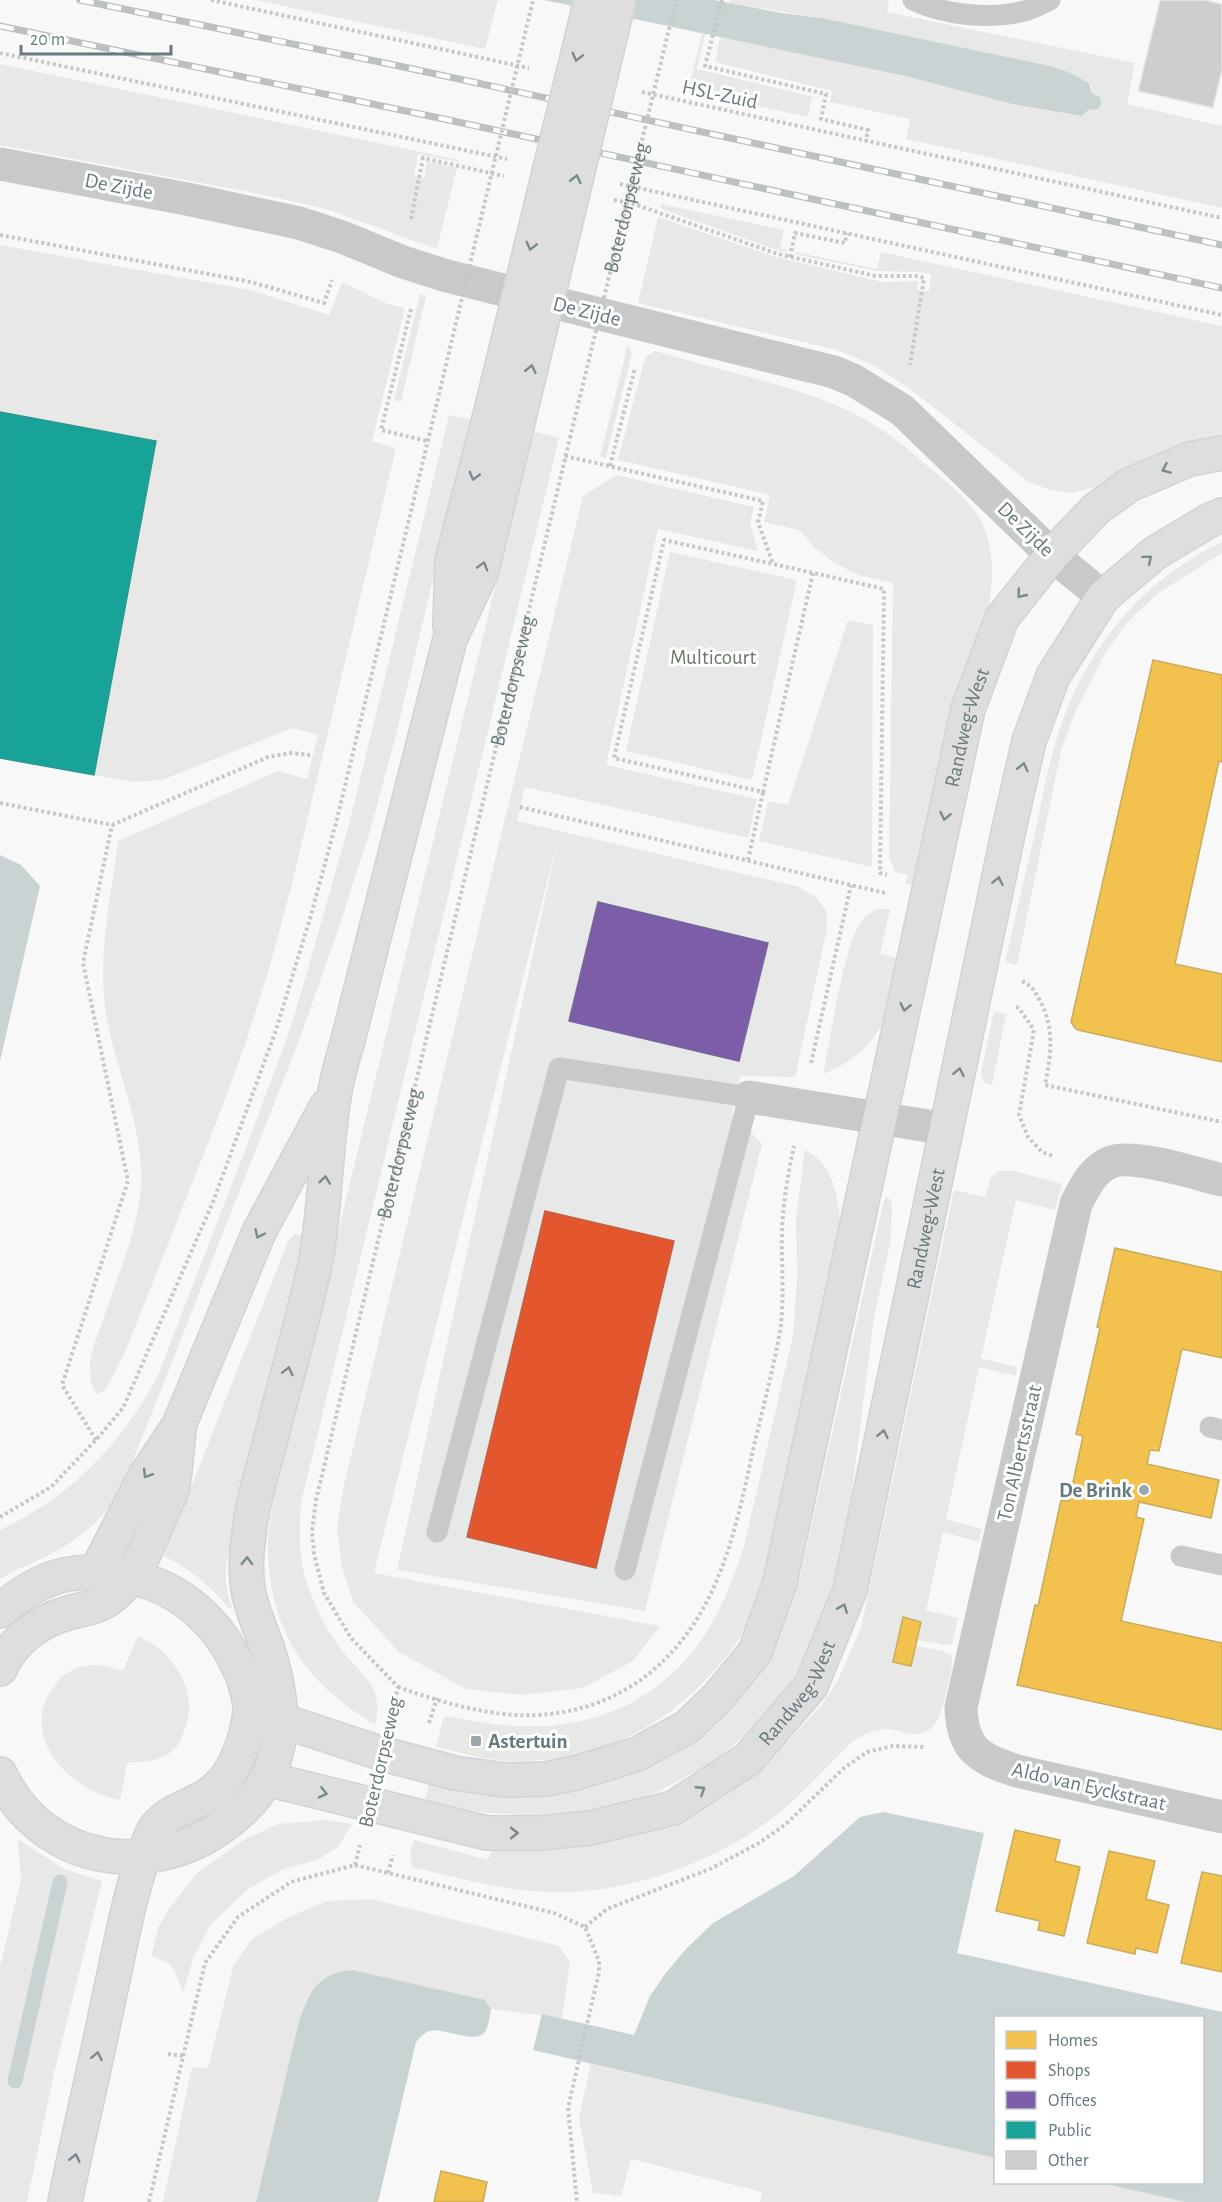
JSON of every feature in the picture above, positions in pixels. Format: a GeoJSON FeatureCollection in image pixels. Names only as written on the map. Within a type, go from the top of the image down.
{"type":"FeatureCollection","features":[{"type":"Feature","properties":{"kind":"main road"},"geometry":{"type":"LineString","coordinates":[[503,422],[591,0]]}},
{"type":"Feature","properties":{"kind":"main road"},"geometry":{"type":"LineString","coordinates":[[0,1774],[12,1797],[35,1824],[57,1838],[104,1855],[142,1858],[199,1842],[241,1812],[267,1779],[279,1746],[281,1720],[279,1692],[274,1669],[256,1619],[248,1582],[250,1521],[315,1261],[335,1090],[450,639],[452,561],[503,422],[619,0]]}},
{"type":"Feature","properties":{"kind":"main road","name":"Randweg-West"},"geometry":{"type":"LineString","coordinates":[[250,1710],[383,1754],[455,1773],[504,1780],[546,1779],[576,1773],[637,1754],[687,1727],[718,1697],[755,1652],[780,1582],[882,1118],[968,709],[1002,618],[1052,555],[1096,509],[1129,486],[1190,459],[1222,453]]}},
{"type":"Feature","properties":{"kind":"main road","name":"Randweg-West"},"geometry":{"type":"LineString","coordinates":[[267,1779],[487,1833],[542,1833],[590,1828],[673,1808],[748,1759],[811,1686],[850,1590],[1029,741],[1053,676],[1103,597],[1155,553],[1209,520],[1222,515]]}},
{"type":"Feature","properties":{"kind":"main road"},"geometry":{"type":"LineString","coordinates":[[96,1572],[145,1476],[179,1425],[260,1232],[335,1090]]}},
{"type":"Feature","properties":{"kind":"main road"},"geometry":{"type":"LineString","coordinates":[[0,1669],[20,1639],[65,1613],[90,1609],[105,1602],[131,1577],[151,1540],[173,1487],[179,1425]]}},
{"type":"Feature","properties":{"kind":"main road"},"geometry":{"type":"LineString","coordinates":[[0,1611],[43,1580],[82,1571],[131,1577],[154,1584],[178,1595],[208,1620],[221,1635],[237,1661],[246,1686],[250,1710],[236,1762],[226,1778],[215,1790],[163,1818],[152,1832],[142,1858],[122,1939],[65,2202]]}},
{"type":"Feature","properties":{"kind":"street","name":"De Zijde"},"geometry":{"type":"LineString","coordinates":[[0,164],[299,223],[447,276],[834,372],[853,380],[902,410],[1052,555],[1103,597]]}},
{"type":"Feature","properties":{"kind":"street"},"geometry":{"type":"LineString","coordinates":[[749,1096],[946,1129]]}},
{"type":"Feature","properties":{"kind":"street","name":"Ton Albertsstraat"},"geometry":{"type":"LineString","coordinates":[[965,1739],[961,1723],[961,1707],[1076,1204],[1083,1188],[1096,1172],[1112,1161],[1132,1158],[1222,1180]]}},
{"type":"Feature","properties":{"kind":"street","name":"Aldo van Eyckstraat"},"geometry":{"type":"LineString","coordinates":[[965,1739],[993,1763],[1017,1771],[1222,1817]]}},
{"type":"Feature","properties":{"kind":"lane"},"geometry":{"type":"LineString","coordinates":[[913,0],[958,13],[991,16],[1025,11],[1050,0]]}},
{"type":"Feature","properties":{"kind":"lane"},"geometry":{"type":"LineString","coordinates":[[437,1532],[558,1068],[749,1096],[625,1570]]}},
{"type":"Feature","properties":{"kind":"lane"},"geometry":{"type":"LineString","coordinates":[[1181,1556],[1222,1565]]}},
{"type":"Feature","properties":{"kind":"path"},"geometry":{"type":"LineString","coordinates":[[210,0],[531,68]]}},
{"type":"Feature","properties":{"kind":"path"},"geometry":{"type":"LineString","coordinates":[[0,1517],[51,1486],[96,1440],[123,1408],[213,1202],[276,1030],[308,926],[337,819],[533,0]]}},
{"type":"Feature","properties":{"kind":"path","name":"Boterdorpseweg"},"geometry":{"type":"LineString","coordinates":[[383,1754],[398,1687],[351,1638],[324,1593],[314,1554],[312,1531],[316,1500],[676,0]]}},
{"type":"Feature","properties":{"kind":"path"},"geometry":{"type":"LineString","coordinates":[[722,0],[705,66],[826,94],[821,120],[868,130],[866,141]]}},
{"type":"Feature","properties":{"kind":"path","name":"HSL-Zuid"},"geometry":{"type":"LineString","coordinates":[[635,91],[1222,218]]}},
{"type":"Feature","properties":{"kind":"path"},"geometry":{"type":"LineString","coordinates":[[419,177],[423,158],[512,177]]}},
{"type":"Feature","properties":{"kind":"path"},"geometry":{"type":"LineString","coordinates":[[612,200],[634,204],[790,257],[876,276],[924,278],[902,410]]}},
{"type":"Feature","properties":{"kind":"path"},"geometry":{"type":"LineString","coordinates":[[790,257],[795,233],[845,243],[847,233]]}},
{"type":"Feature","properties":{"kind":"path"},"geometry":{"type":"LineString","coordinates":[[0,235],[251,282],[324,303],[335,270]]}},
{"type":"Feature","properties":{"kind":"path"},"geometry":{"type":"LineString","coordinates":[[414,300],[381,430],[427,441]]}},
{"type":"Feature","properties":{"kind":"path"},"geometry":{"type":"LineString","coordinates":[[610,466],[638,359]]}},
{"type":"Feature","properties":{"kind":"path"},"geometry":{"type":"LineString","coordinates":[[565,456],[763,501],[758,522],[773,564]]}},
{"type":"Feature","properties":{"kind":"path"},"geometry":{"type":"LineString","coordinates":[[664,540],[614,758],[764,792]]}},
{"type":"Feature","properties":{"kind":"path"},"geometry":{"type":"LineString","coordinates":[[748,860],[813,573]]}},
{"type":"Feature","properties":{"kind":"path"},"geometry":{"type":"LineString","coordinates":[[0,803],[112,825],[268,756],[290,753],[311,755]]}},
{"type":"Feature","properties":{"kind":"path"},"geometry":{"type":"LineString","coordinates":[[520,807],[851,885]]}},
{"type":"Feature","properties":{"kind":"path"},"geometry":{"type":"LineString","coordinates":[[96,1440],[62,1385],[128,1181],[83,963],[112,825]]}},
{"type":"Feature","properties":{"kind":"path"},"geometry":{"type":"LineString","coordinates":[[585,1927],[607,1909],[710,1869],[759,1843],[786,1824],[844,1768],[867,1752],[893,1746],[938,1746],[965,1739]]}},
{"type":"Feature","properties":{"kind":"path","name":"Boterdorpseweg"},"geometry":{"type":"LineString","coordinates":[[355,1865],[370,1805]]}},
{"type":"Feature","properties":{"kind":"path"},"geometry":{"type":"LineString","coordinates":[[149,2202],[205,1963],[238,1917],[291,1882],[355,1865],[554,1913],[585,1927],[599,1960],[599,1972],[568,2108],[577,2202]]}},
{"type":"Feature","properties":{"kind":"path"},"geometry":{"type":"LineString","coordinates":[[168,2054],[183,2056]]}},
{"type":"Feature","properties":{"kind":"shaded area"},"geometry":{"type":"Polygon","coordinates":[[[544,0],[714,0],[822,18],[1050,66],[1089,83],[1092,93],[1100,97],[1101,105],[1098,109],[1088,110],[1082,116],[1012,104],[905,76],[544,0]]]}},
{"type":"Feature","properties":{"kind":"shaded area"},"geometry":{"type":"Polygon","coordinates":[[[560,831],[799,887],[817,898],[827,912],[827,929],[795,1077],[740,1076],[732,1113],[762,1144],[645,1611],[397,1570],[560,831]]]}},
{"type":"Feature","properties":{"kind":"shaded area"},"geometry":{"type":"Polygon","coordinates":[[[0,855],[21,865],[40,886],[0,1061],[0,855]]]}},
{"type":"Feature","properties":{"kind":"shaded area"},"geometry":{"type":"Polygon","coordinates":[[[883,1812],[984,1833],[957,1953],[1222,2012],[1222,2202],[1185,2202],[1105,2184],[1204,2184],[1204,2016],[994,2016],[994,2158],[533,2050],[542,2014],[634,2035],[650,1996],[686,1949],[713,1923],[794,1876],[860,1817],[883,1812]]]}},
{"type":"Feature","properties":{"kind":"shaded area"},"geometry":{"type":"Polygon","coordinates":[[[352,1970],[485,2000],[491,2009],[487,2028],[483,2034],[470,2037],[430,2031],[416,2042],[378,2202],[256,2202],[303,2010],[311,1993],[323,1980],[330,1975],[352,1970]]]}},
{"type":"Feature","properties":{"kind":"green space"},"geometry":{"type":"Polygon","coordinates":[[[256,0],[498,0],[485,49],[256,0]]]}},
{"type":"Feature","properties":{"kind":"green space"},"geometry":{"type":"Polygon","coordinates":[[[730,0],[889,0],[887,12],[1135,63],[1127,104],[1222,126],[1222,208],[906,139],[910,119],[830,102],[832,91],[715,62],[720,37],[905,76],[1012,104],[1075,115],[1097,95],[1092,93],[1089,83],[1050,66],[822,18],[729,3],[730,0]]]}},
{"type":"Feature","properties":{"kind":"green space"},"geometry":{"type":"Polygon","coordinates":[[[702,34],[705,34],[697,69],[818,98],[812,98],[808,117],[688,91],[702,34]]]}},
{"type":"Feature","properties":{"kind":"green space"},"geometry":{"type":"Polygon","coordinates":[[[0,64],[459,160],[458,162],[418,154],[414,176],[424,178],[427,161],[457,168],[437,249],[326,209],[260,194],[0,145],[0,64]]]}},
{"type":"Feature","properties":{"kind":"green space"},"geometry":{"type":"Polygon","coordinates":[[[661,204],[784,230],[780,248],[787,250],[786,252],[780,251],[661,209],[661,204]]]}},
{"type":"Feature","properties":{"kind":"green space"},"geometry":{"type":"Polygon","coordinates":[[[658,217],[776,257],[883,282],[918,281],[917,290],[929,291],[931,274],[877,271],[794,254],[795,252],[877,269],[881,252],[1222,326],[1222,440],[1124,470],[1097,486],[1071,493],[1050,490],[1029,482],[910,389],[873,365],[837,350],[638,303],[658,217]]]}},
{"type":"Feature","properties":{"kind":"green space"},"geometry":{"type":"Polygon","coordinates":[[[0,245],[250,290],[329,315],[342,282],[385,303],[405,308],[372,441],[396,448],[291,888],[269,969],[245,1045],[218,1118],[126,1350],[106,1390],[97,1394],[91,1380],[91,1358],[134,1228],[140,1197],[141,1174],[135,1128],[111,1037],[104,992],[106,927],[118,841],[278,771],[307,779],[318,735],[292,728],[162,780],[133,782],[94,775],[156,442],[0,412],[0,245]]]}},
{"type":"Feature","properties":{"kind":"green space"},"geometry":{"type":"Polygon","coordinates":[[[420,294],[426,296],[401,402],[394,400],[420,294]]]}},
{"type":"Feature","properties":{"kind":"green space"},"geometry":{"type":"Polygon","coordinates":[[[628,344],[632,354],[606,458],[600,456],[628,344]]]}},
{"type":"Feature","properties":{"kind":"green space"},"geometry":{"type":"Polygon","coordinates":[[[655,351],[805,393],[863,418],[916,456],[949,484],[968,502],[982,523],[990,547],[992,571],[987,621],[923,887],[906,884],[908,875],[895,872],[889,857],[893,583],[858,575],[833,562],[814,547],[799,530],[764,522],[770,495],[618,460],[645,358],[655,351]]]}},
{"type":"Feature","properties":{"kind":"green space"},"geometry":{"type":"Polygon","coordinates":[[[449,415],[471,419],[396,735],[370,831],[300,1038],[121,1491],[99,1519],[72,1542],[0,1579],[0,1530],[49,1502],[71,1485],[111,1445],[144,1400],[158,1375],[244,1153],[288,1035],[348,828],[449,415]]]}},
{"type":"Feature","properties":{"kind":"green space"},"geometry":{"type":"Polygon","coordinates":[[[533,431],[559,438],[301,1503],[300,1549],[307,1583],[330,1633],[366,1678],[375,1693],[377,1712],[375,1725],[330,1692],[312,1674],[298,1654],[286,1633],[277,1609],[271,1583],[268,1539],[274,1495],[533,431]]]}},
{"type":"Feature","properties":{"kind":"green space"},"geometry":{"type":"Polygon","coordinates":[[[616,475],[754,507],[750,523],[758,551],[658,529],[606,765],[757,799],[748,838],[525,787],[517,821],[560,831],[374,1573],[660,1626],[633,1661],[583,1688],[522,1695],[466,1689],[399,1652],[353,1602],[342,1567],[337,1528],[344,1485],[583,496],[616,475]]]}},
{"type":"Feature","properties":{"kind":"green space"},"geometry":{"type":"Polygon","coordinates":[[[1222,542],[1222,553],[1157,594],[1126,624],[1106,652],[1076,710],[1061,751],[1017,965],[1005,962],[1051,757],[1079,683],[1095,654],[1115,626],[1138,601],[1191,559],[1222,542]]]}},
{"type":"Feature","properties":{"kind":"green space","name":"Multicourt"},"geometry":{"type":"Polygon","coordinates":[[[670,552],[797,580],[752,780],[626,751],[670,552]]]}},
{"type":"Feature","properties":{"kind":"green space"},"geometry":{"type":"Polygon","coordinates":[[[848,620],[873,625],[872,867],[759,841],[768,801],[788,805],[848,620]]]}},
{"type":"Feature","properties":{"kind":"green space"},"geometry":{"type":"Polygon","coordinates":[[[878,909],[890,909],[880,954],[906,960],[894,997],[880,1029],[870,1042],[842,1065],[823,1074],[838,992],[856,930],[868,914],[878,909]]]}},
{"type":"Feature","properties":{"kind":"green space"},"geometry":{"type":"Polygon","coordinates":[[[994,1012],[1006,1014],[992,1085],[983,1082],[981,1073],[994,1012]]]}},
{"type":"Feature","properties":{"kind":"green space"},"geometry":{"type":"Polygon","coordinates":[[[805,1150],[822,1164],[833,1183],[841,1226],[779,1527],[769,1568],[751,1617],[742,1634],[713,1672],[670,1712],[621,1740],[594,1750],[566,1757],[508,1761],[436,1747],[443,1719],[447,1716],[483,1723],[518,1726],[552,1725],[584,1720],[616,1710],[645,1695],[673,1673],[706,1634],[725,1597],[744,1546],[793,1336],[797,1276],[796,1217],[805,1150]]]}},
{"type":"Feature","properties":{"kind":"green space"},"geometry":{"type":"Polygon","coordinates":[[[999,1171],[1014,1171],[1062,1184],[1055,1210],[1016,1200],[981,1358],[1017,1367],[1016,1376],[979,1367],[946,1519],[982,1529],[979,1542],[943,1532],[926,1610],[958,1618],[952,1644],[917,1640],[921,1622],[904,1617],[894,1662],[911,1666],[916,1646],[943,1651],[952,1656],[951,1671],[943,1703],[933,1727],[922,1733],[912,1734],[887,1729],[864,1735],[852,1742],[790,1804],[754,1831],[726,1848],[695,1862],[630,1883],[565,1892],[533,1891],[487,1884],[412,1867],[410,1851],[414,1840],[488,1860],[492,1847],[572,1848],[657,1828],[749,1776],[775,1754],[821,1706],[838,1680],[861,1628],[954,1190],[985,1197],[991,1177],[999,1171]]]}},
{"type":"Feature","properties":{"kind":"green space"},"geometry":{"type":"Polygon","coordinates":[[[888,1197],[892,1203],[891,1239],[874,1318],[844,1554],[818,1651],[779,1706],[715,1761],[663,1789],[631,1802],[595,1812],[554,1818],[480,1812],[425,1800],[430,1779],[585,1786],[770,1650],[791,1605],[800,1577],[884,1200],[888,1197]]]}},
{"type":"Feature","properties":{"kind":"green space"},"geometry":{"type":"Polygon","coordinates":[[[295,1234],[301,1236],[303,1246],[226,1565],[226,1586],[232,1607],[229,1608],[200,1579],[164,1556],[288,1241],[295,1234]]]}},
{"type":"Feature","properties":{"kind":"green space"},"geometry":{"type":"Polygon","coordinates":[[[138,1636],[162,1651],[172,1662],[186,1688],[189,1702],[188,1717],[180,1742],[167,1755],[151,1761],[127,1763],[120,1800],[100,1794],[81,1784],[65,1771],[52,1755],[44,1737],[42,1718],[46,1699],[63,1676],[76,1668],[91,1665],[123,1671],[138,1636]]]}},
{"type":"Feature","properties":{"kind":"green space"},"geometry":{"type":"Polygon","coordinates":[[[325,1820],[352,1824],[338,1847],[317,1860],[283,1869],[247,1890],[210,1925],[193,1959],[183,1993],[170,1965],[151,1956],[158,1928],[170,1907],[198,1872],[244,1840],[278,1824],[325,1820]]]}},
{"type":"Feature","properties":{"kind":"green space"},"geometry":{"type":"Polygon","coordinates":[[[18,1839],[64,1869],[102,1881],[54,2073],[27,2202],[0,2202],[0,1967],[21,1879],[18,1839]]]}},
{"type":"Feature","properties":{"kind":"green space"},"geometry":{"type":"Polygon","coordinates":[[[371,1899],[559,1946],[570,1962],[562,2018],[491,2009],[485,2000],[299,2021],[256,2202],[163,2202],[192,2067],[208,2068],[233,1967],[252,1939],[291,1916],[327,1901],[371,1899]]]}},
{"type":"Feature","properties":{"kind":"green space"},"geometry":{"type":"Polygon","coordinates":[[[591,2064],[994,2158],[994,2184],[1105,2184],[1185,2202],[760,2202],[762,2192],[631,2159],[621,2196],[593,2193],[579,2118],[591,2064]]]}},
{"type":"Feature","properties":{"kind":"building: Homes"},"geometry":{"type":"Polygon","coordinates":[[[1153,660],[1222,675],[1222,762],[1219,761],[1175,964],[1222,974],[1222,1062],[1078,1030],[1071,1022],[1153,660]]]}},
{"type":"Feature","properties":{"kind":"building: Homes","name":"De Brink"},"geometry":{"type":"Polygon","coordinates":[[[1115,1248],[1222,1272],[1222,1358],[1182,1349],[1159,1451],[1150,1450],[1147,1464],[1219,1480],[1211,1518],[1139,1502],[1136,1517],[1144,1519],[1121,1621],[1222,1643],[1222,1730],[1017,1685],[1035,1605],[1038,1606],[1061,1500],[1069,1501],[1083,1436],[1076,1434],[1115,1248]]]}},
{"type":"Feature","properties":{"kind":"building: Homes"},"geometry":{"type":"Polygon","coordinates":[[[903,1617],[921,1622],[911,1666],[893,1662],[903,1617]]]}},
{"type":"Feature","properties":{"kind":"building: Homes"},"geometry":{"type":"Polygon","coordinates":[[[1015,1830],[1060,1840],[1055,1861],[1080,1867],[1064,1936],[1038,1930],[1040,1921],[996,1911],[1015,1830]]]}},
{"type":"Feature","properties":{"kind":"building: Homes"},"geometry":{"type":"Polygon","coordinates":[[[1109,1851],[1155,1861],[1146,1899],[1169,1905],[1157,1953],[1136,1948],[1135,1954],[1087,1943],[1109,1851]]]}},
{"type":"Feature","properties":{"kind":"building: Homes"},"geometry":{"type":"Polygon","coordinates":[[[1202,1872],[1222,1876],[1222,1972],[1181,1963],[1202,1872]]]}},
{"type":"Feature","properties":{"kind":"building: Homes"},"geometry":{"type":"Polygon","coordinates":[[[441,2171],[487,2182],[483,2202],[434,2202],[441,2171]]]}},
{"type":"Feature","properties":{"kind":"building: Shops"},"geometry":{"type":"Polygon","coordinates":[[[545,1211],[674,1241],[596,1568],[467,1537],[545,1211]]]}},
{"type":"Feature","properties":{"kind":"building: Offices"},"geometry":{"type":"Polygon","coordinates":[[[598,902],[768,943],[739,1061],[569,1021],[598,902]]]}},
{"type":"Feature","properties":{"kind":"building: Public"},"geometry":{"type":"Polygon","coordinates":[[[0,412],[156,441],[94,775],[0,758],[0,412]]]}},
{"type":"Feature","properties":{"kind":"building: Other"},"geometry":{"type":"Polygon","coordinates":[[[1160,0],[1205,0],[1222,4],[1222,70],[1213,108],[1138,91],[1160,0]]]}},
{"type":"Feature","properties":{"kind":"waterway"},"geometry":{"type":"LineString","coordinates":[[15,2081],[60,1882]]}},
{"type":"Feature","properties":{"kind":"railway"},"geometry":{"type":"LineString","coordinates":[[80,0],[399,66],[1222,245]]}},
{"type":"Feature","properties":{"kind":"railway"},"geometry":{"type":"LineString","coordinates":[[0,26],[444,119],[1222,288]]}},
{"type":"Feature","properties":{"kind":"place","name":"De Brink"},"geometry":{"type":"Point","coordinates":[1144,1490]}},
{"type":"Feature","properties":{"kind":"place","name":"Astertuin"},"geometry":{"type":"Point","coordinates":[476,1741]}}]}
